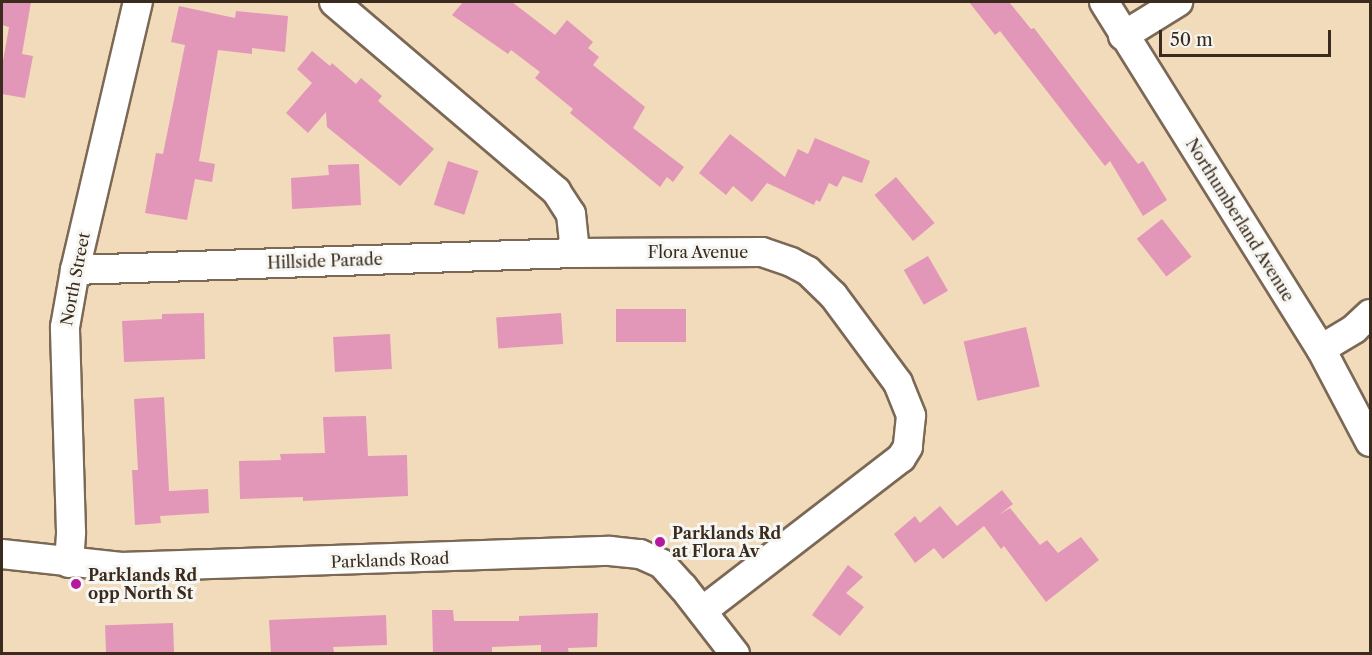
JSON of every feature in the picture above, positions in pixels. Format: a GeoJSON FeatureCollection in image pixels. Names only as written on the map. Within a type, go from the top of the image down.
{"type":"FeatureCollection","features":[{"type":"Feature","properties":{"kind":"street","name":"North Street"},"geometry":{"type":"LineString","coordinates":[[69,563],[71,532],[65,327],[75,270],[138,2]]}},
{"type":"Feature","properties":{"kind":"street"},"geometry":{"type":"LineString","coordinates":[[334,2],[556,191],[571,214],[575,253]]}},
{"type":"Feature","properties":{"kind":"street","name":"Northumberland Avenue"},"geometry":{"type":"LineString","coordinates":[[1104,2],[1123,36],[1322,349],[1371,442]]}},
{"type":"Feature","properties":{"kind":"street"},"geometry":{"type":"LineString","coordinates":[[1123,36],[1178,2]]}},
{"type":"Feature","properties":{"kind":"street","name":"Flora Avenue"},"geometry":{"type":"LineString","coordinates":[[575,253],[762,252],[791,262],[808,271],[833,295],[898,383],[906,399],[911,416],[911,432],[901,458],[702,611]]}},
{"type":"Feature","properties":{"kind":"street","name":"Hillside Parade"},"geometry":{"type":"LineString","coordinates":[[75,270],[575,253]]}},
{"type":"Feature","properties":{"kind":"street"},"geometry":{"type":"LineString","coordinates":[[1322,349],[1354,329],[1371,314]]}},
{"type":"Feature","properties":{"kind":"street","name":"Parklands Road"},"geometry":{"type":"LineString","coordinates":[[2,554],[121,567],[610,552],[640,554],[662,564],[735,654]]}},
{"type":"Feature","properties":{"kind":"building"},"geometry":{"type":"Polygon","coordinates":[[[2,2],[31,2],[22,54],[33,56],[25,98],[2,94],[2,67],[9,27],[2,25],[2,2]]]}},
{"type":"Feature","properties":{"kind":"building"},"geometry":{"type":"Polygon","coordinates":[[[463,2],[512,2],[555,35],[567,20],[593,42],[588,48],[599,57],[593,65],[645,107],[633,128],[684,167],[673,182],[667,177],[660,187],[570,113],[573,109],[535,78],[540,72],[511,50],[508,54],[452,15],[463,2]]]}},
{"type":"Feature","properties":{"kind":"building"},"geometry":{"type":"Polygon","coordinates":[[[969,2],[1009,2],[1031,29],[1034,28],[1138,164],[1143,161],[1167,200],[1143,216],[1110,161],[1105,166],[1000,31],[995,35],[969,2]]]}},
{"type":"Feature","properties":{"kind":"building"},"geometry":{"type":"Polygon","coordinates":[[[179,6],[235,18],[236,11],[288,16],[285,52],[252,48],[252,54],[218,50],[199,161],[215,164],[212,182],[195,179],[187,220],[145,213],[156,153],[163,154],[185,45],[171,42],[179,6]]]}},
{"type":"Feature","properties":{"kind":"building"},"geometry":{"type":"Polygon","coordinates":[[[312,51],[330,66],[332,63],[356,84],[361,78],[382,96],[378,101],[434,149],[400,186],[327,127],[326,112],[308,133],[286,113],[312,83],[297,69],[312,51]]]}},
{"type":"Feature","properties":{"kind":"building"},"geometry":{"type":"Polygon","coordinates":[[[730,134],[785,177],[798,149],[808,154],[815,138],[870,161],[862,183],[843,176],[837,187],[829,183],[820,202],[816,200],[814,205],[767,183],[752,202],[733,186],[726,195],[699,173],[730,134]]]}},
{"type":"Feature","properties":{"kind":"building"},"geometry":{"type":"Polygon","coordinates":[[[448,161],[478,171],[464,215],[434,205],[448,161]]]}},
{"type":"Feature","properties":{"kind":"building"},"geometry":{"type":"Polygon","coordinates":[[[359,164],[361,205],[292,209],[291,178],[329,175],[328,165],[359,164]]]}},
{"type":"Feature","properties":{"kind":"building"},"geometry":{"type":"Polygon","coordinates":[[[896,177],[935,223],[913,241],[875,195],[896,177]]]}},
{"type":"Feature","properties":{"kind":"building"},"geometry":{"type":"Polygon","coordinates":[[[1162,219],[1192,257],[1166,277],[1137,239],[1162,219]]]}},
{"type":"Feature","properties":{"kind":"building"},"geometry":{"type":"Polygon","coordinates":[[[928,256],[948,291],[924,305],[904,270],[928,256]]]}},
{"type":"Feature","properties":{"kind":"building"},"geometry":{"type":"Polygon","coordinates":[[[616,309],[686,309],[686,342],[616,342],[616,309]]]}},
{"type":"Feature","properties":{"kind":"building"},"geometry":{"type":"Polygon","coordinates":[[[204,313],[205,359],[124,362],[122,321],[162,319],[162,314],[204,313]]]}},
{"type":"Feature","properties":{"kind":"building"},"geometry":{"type":"Polygon","coordinates":[[[561,313],[563,344],[498,348],[496,318],[561,313]]]}},
{"type":"Feature","properties":{"kind":"building"},"geometry":{"type":"Polygon","coordinates":[[[1026,327],[1040,386],[977,401],[964,341],[1026,327]]]}},
{"type":"Feature","properties":{"kind":"building"},"geometry":{"type":"Polygon","coordinates":[[[390,334],[392,369],[335,372],[333,337],[390,334]]]}},
{"type":"Feature","properties":{"kind":"building"},"geometry":{"type":"Polygon","coordinates":[[[164,397],[169,491],[208,489],[209,513],[160,516],[161,523],[135,525],[132,470],[138,470],[134,399],[164,397]]]}},
{"type":"Feature","properties":{"kind":"building"},"geometry":{"type":"Polygon","coordinates":[[[366,416],[368,456],[407,455],[408,496],[303,501],[303,497],[240,499],[239,461],[281,460],[280,454],[325,453],[323,417],[366,416]]]}},
{"type":"Feature","properties":{"kind":"building"},"geometry":{"type":"Polygon","coordinates":[[[1002,490],[1013,504],[999,515],[1010,508],[1040,545],[1047,540],[1058,553],[1081,537],[1099,560],[1046,602],[1004,546],[1001,549],[984,526],[943,559],[934,548],[915,563],[894,534],[915,516],[920,523],[940,506],[957,526],[1002,490]]]}},
{"type":"Feature","properties":{"kind":"building"},"geometry":{"type":"Polygon","coordinates":[[[848,565],[863,577],[846,593],[864,607],[840,636],[812,615],[848,565]]]}},
{"type":"Feature","properties":{"kind":"building"},"geometry":{"type":"Polygon","coordinates":[[[432,610],[453,610],[454,621],[519,621],[519,616],[598,613],[597,647],[568,648],[569,654],[541,654],[541,645],[492,647],[492,654],[433,654],[432,610]]]}},
{"type":"Feature","properties":{"kind":"building"},"geometry":{"type":"Polygon","coordinates":[[[386,615],[387,645],[333,647],[334,652],[316,654],[271,654],[269,620],[386,615]]]}},
{"type":"Feature","properties":{"kind":"building"},"geometry":{"type":"Polygon","coordinates":[[[173,623],[174,654],[106,654],[105,625],[173,623]]]}},
{"type":"Feature","properties":{"kind":"place","name":"Parklands Rd at Flora Av"},"geometry":{"type":"Point","coordinates":[660,542]}},
{"type":"Feature","properties":{"kind":"place","name":"Parklands Rd opp North St"},"geometry":{"type":"Point","coordinates":[76,584]}}]}
